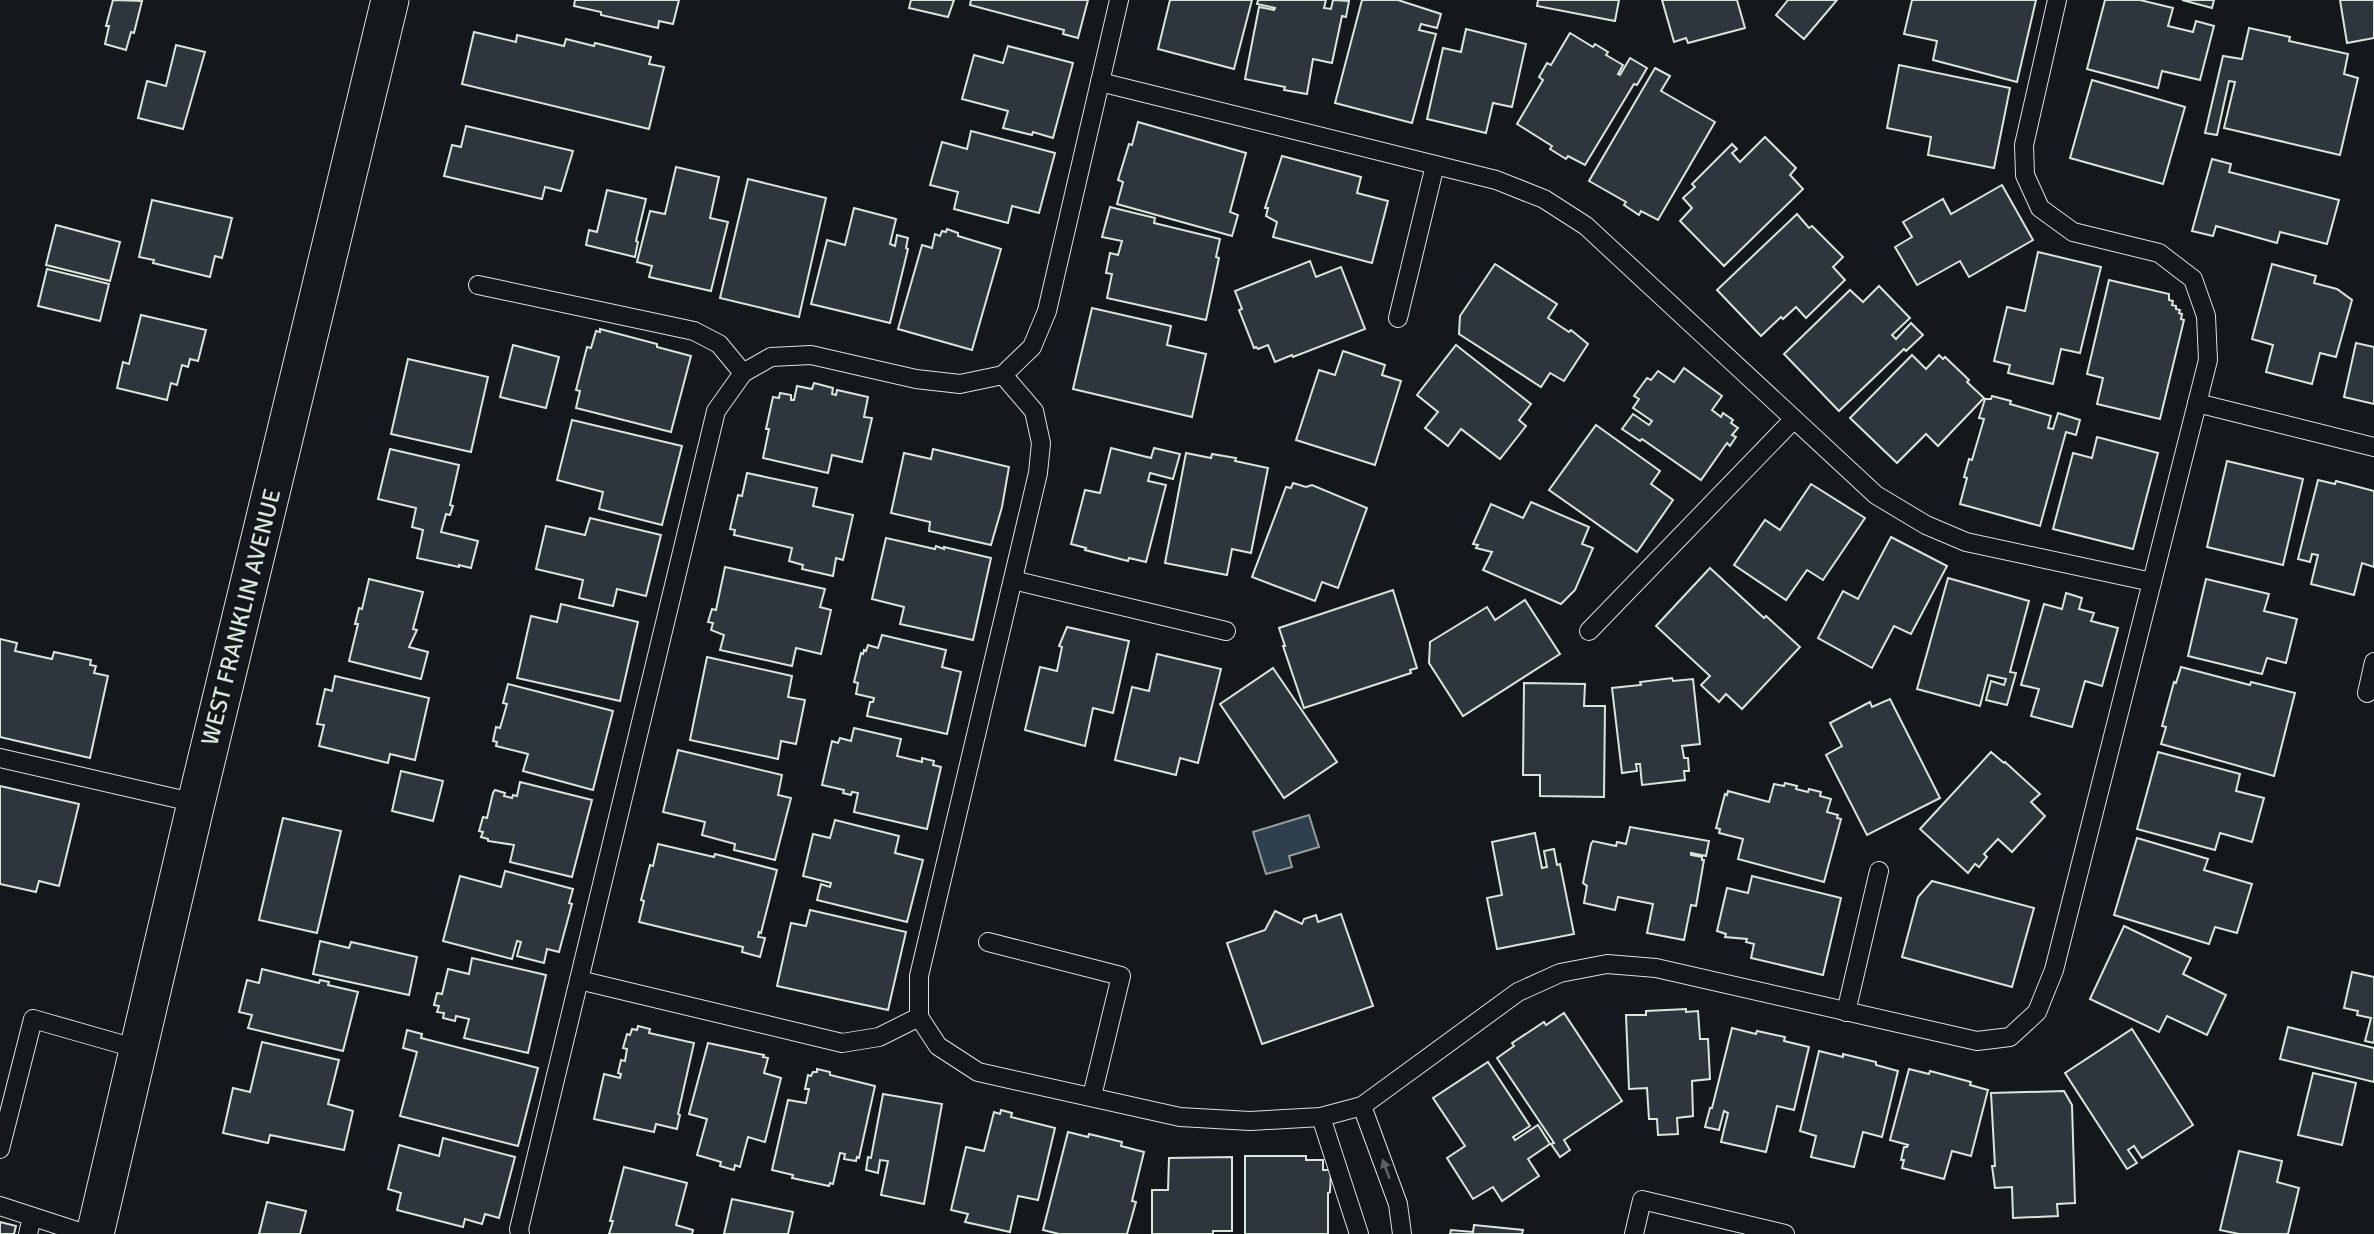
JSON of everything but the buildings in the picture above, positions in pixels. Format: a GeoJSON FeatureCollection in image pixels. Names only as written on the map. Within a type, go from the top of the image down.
{"type":"FeatureCollection","features":[{"type":"Feature","properties":{"kind":"street","name":"WEST FRANKLIN AVENUE"},"geometry":{"type":"LineString","coordinates":[[95,1234],[390,0]]}},
{"type":"Feature","properties":{"kind":"lane"},"geometry":{"type":"LineString","coordinates":[[520,1234],[519,1229],[716,411],[743,373],[771,357],[811,355],[916,379],[960,384],[1003,375],[1032,347],[1047,311],[1119,0]]}},
{"type":"Feature","properties":{"kind":"lane"},"geometry":{"type":"LineString","coordinates":[[1003,375],[1034,411],[1041,443],[1038,473],[919,976],[919,1017],[938,1045],[978,1072],[1180,1117],[1250,1121],[1321,1117],[1362,1106],[1518,992],[1560,973],[1606,964],[1656,968],[1976,1041],[2010,1037],[2037,1012],[2054,970],[2208,360],[2206,316],[2193,279],[2159,253],[2073,232],[2040,208],[2025,175],[2024,145],[2057,0]]}},
{"type":"Feature","properties":{"kind":"lane"},"geometry":{"type":"LineString","coordinates":[[1100,82],[1496,180],[1544,199],[1586,226],[1876,495],[1926,525],[1966,542],[2152,582]]}},
{"type":"Feature","properties":{"kind":"lane"},"geometry":{"type":"LineString","coordinates":[[1398,318],[1435,164]]}},
{"type":"Feature","properties":{"kind":"lane"},"geometry":{"type":"LineString","coordinates":[[478,285],[694,331],[719,344],[743,373]]}},
{"type":"Feature","properties":{"kind":"lane"},"geometry":{"type":"LineString","coordinates":[[2197,403],[2374,447]]}},
{"type":"Feature","properties":{"kind":"lane"},"geometry":{"type":"LineString","coordinates":[[1589,631],[1794,419]]}},
{"type":"Feature","properties":{"kind":"lane"},"geometry":{"type":"LineString","coordinates":[[1013,580],[1226,631]]}},
{"type":"Feature","properties":{"kind":"lane"},"geometry":{"type":"LineString","coordinates":[[2367,693],[2374,662]]}},
{"type":"Feature","properties":{"kind":"lane"},"geometry":{"type":"LineString","coordinates":[[0,758],[196,803]]}},
{"type":"Feature","properties":{"kind":"lane"},"geometry":{"type":"LineString","coordinates":[[1846,1012],[1879,871]]}},
{"type":"Feature","properties":{"kind":"lane"},"geometry":{"type":"LineString","coordinates":[[988,942],[1121,976],[1092,1097]]}},
{"type":"Feature","properties":{"kind":"lane"},"geometry":{"type":"LineString","coordinates":[[579,980],[842,1043],[879,1037],[919,1017]]}},
{"type":"Feature","properties":{"kind":"lane"},"geometry":{"type":"LineString","coordinates":[[0,1149],[33,1019],[138,1049]]}},
{"type":"Feature","properties":{"kind":"lane"},"geometry":{"type":"LineString","coordinates":[[1362,1106],[1398,1204],[1402,1234]]}},
{"type":"Feature","properties":{"kind":"lane"},"geometry":{"type":"LineString","coordinates":[[1321,1117],[1359,1234]]}},
{"type":"Feature","properties":{"kind":"lane"},"geometry":{"type":"LineString","coordinates":[[1634,1234],[1642,1200],[1785,1234]]}},
{"type":"Feature","properties":{"kind":"lane"},"geometry":{"type":"LineString","coordinates":[[0,1206],[30,1225],[86,1234]]}},
{"type":"Feature","properties":{"kind":"water"},"geometry":{"type":"Polygon","coordinates":[[[1309,815],[1319,847],[1289,856],[1292,867],[1266,874],[1253,832],[1309,815]]]}}]}
